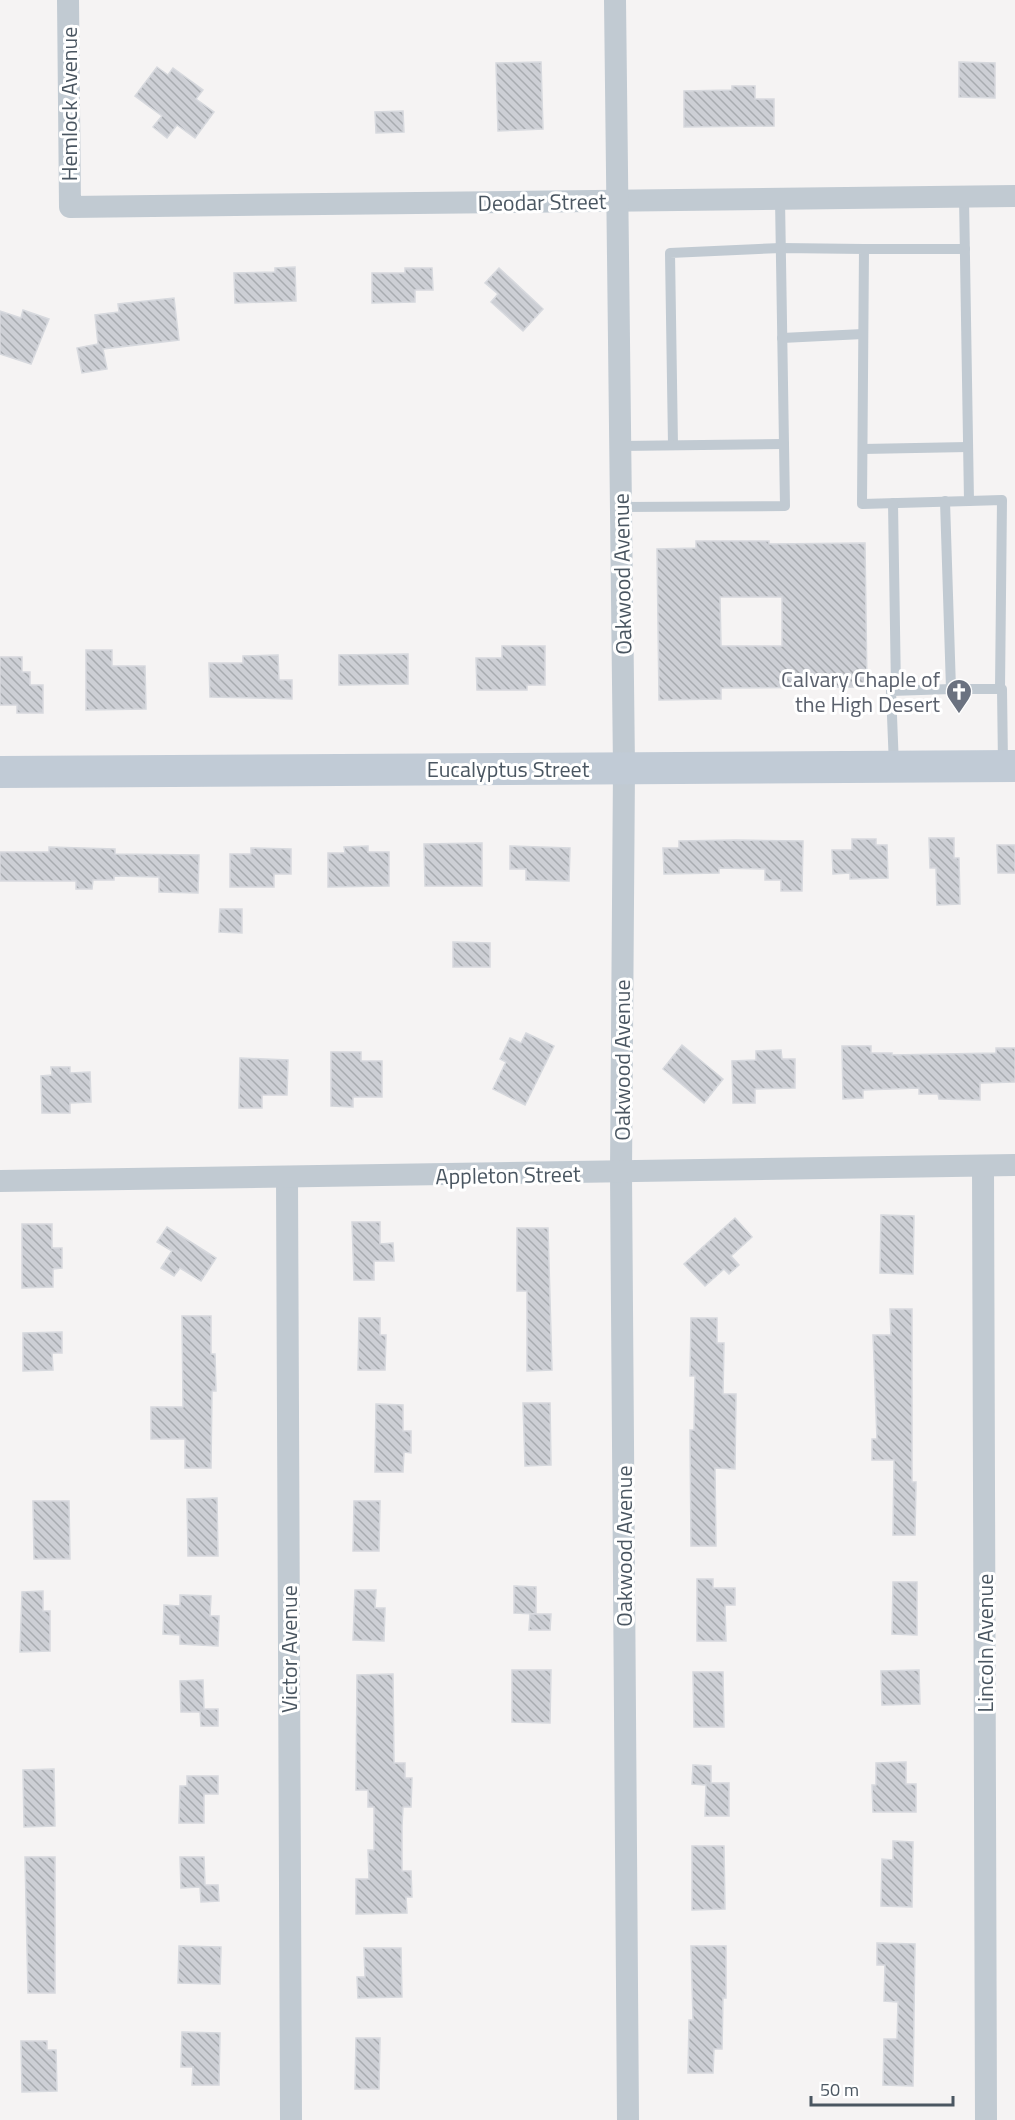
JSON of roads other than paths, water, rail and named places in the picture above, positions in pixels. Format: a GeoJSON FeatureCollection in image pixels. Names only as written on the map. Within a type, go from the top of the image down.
{"type":"FeatureCollection","features":[{"type":"Feature","properties":{"kind":"main road","name":"Eucalyptus Street"},"geometry":{"type":"LineString","coordinates":[[0,772],[1009,766]]}},
{"type":"Feature","properties":{"kind":"street","name":"Hemlock Avenue"},"geometry":{"type":"LineString","coordinates":[[68,0],[69,207]]}},
{"type":"Feature","properties":{"kind":"street","name":"Oakwood Avenue"},"geometry":{"type":"LineString","coordinates":[[615,0],[624,768],[621,1173],[628,2120]]}},
{"type":"Feature","properties":{"kind":"street","name":"Deodar Street"},"geometry":{"type":"LineString","coordinates":[[69,207],[1015,196]]}},
{"type":"Feature","properties":{"kind":"street","name":"Lincoln Avenue"},"geometry":{"type":"LineString","coordinates":[[983,1166],[986,2120]]}},
{"type":"Feature","properties":{"kind":"street","name":"Appleton Street"},"geometry":{"type":"LineString","coordinates":[[0,1181],[1015,1166]]}},
{"type":"Feature","properties":{"kind":"street","name":"Victor Avenue"},"geometry":{"type":"LineString","coordinates":[[286,1178],[291,2120]]}},
{"type":"Feature","properties":{"kind":"lane"},"geometry":{"type":"LineString","coordinates":[[964,197],[969,501]]}},
{"type":"Feature","properties":{"kind":"lane"},"geometry":{"type":"LineString","coordinates":[[621,507],[785,506],[780,199]]}},
{"type":"Feature","properties":{"kind":"lane"},"geometry":{"type":"LineString","coordinates":[[673,446],[670,253],[781,248],[965,249]]}},
{"type":"Feature","properties":{"kind":"lane"},"geometry":{"type":"LineString","coordinates":[[864,249],[862,504],[1002,500],[1000,689],[1002,688],[1009,766]]}},
{"type":"Feature","properties":{"kind":"lane"},"geometry":{"type":"LineString","coordinates":[[782,338],[863,334]]}},
{"type":"Feature","properties":{"kind":"lane"},"geometry":{"type":"LineString","coordinates":[[620,446],[784,444]]}},
{"type":"Feature","properties":{"kind":"lane"},"geometry":{"type":"LineString","coordinates":[[863,449],[968,447]]}},
{"type":"Feature","properties":{"kind":"lane"},"geometry":{"type":"LineString","coordinates":[[945,501],[951,689]]}},
{"type":"Feature","properties":{"kind":"lane"},"geometry":{"type":"LineString","coordinates":[[893,503],[896,690]]}},
{"type":"Feature","properties":{"kind":"lane"},"geometry":{"type":"LineString","coordinates":[[894,766],[891,691],[1000,689]]}},
{"type":"Feature","properties":{"kind":"place","name":"Calvary Chaple of the High Desert"},"geometry":{"type":"Point","coordinates":[959,715]}}]}
